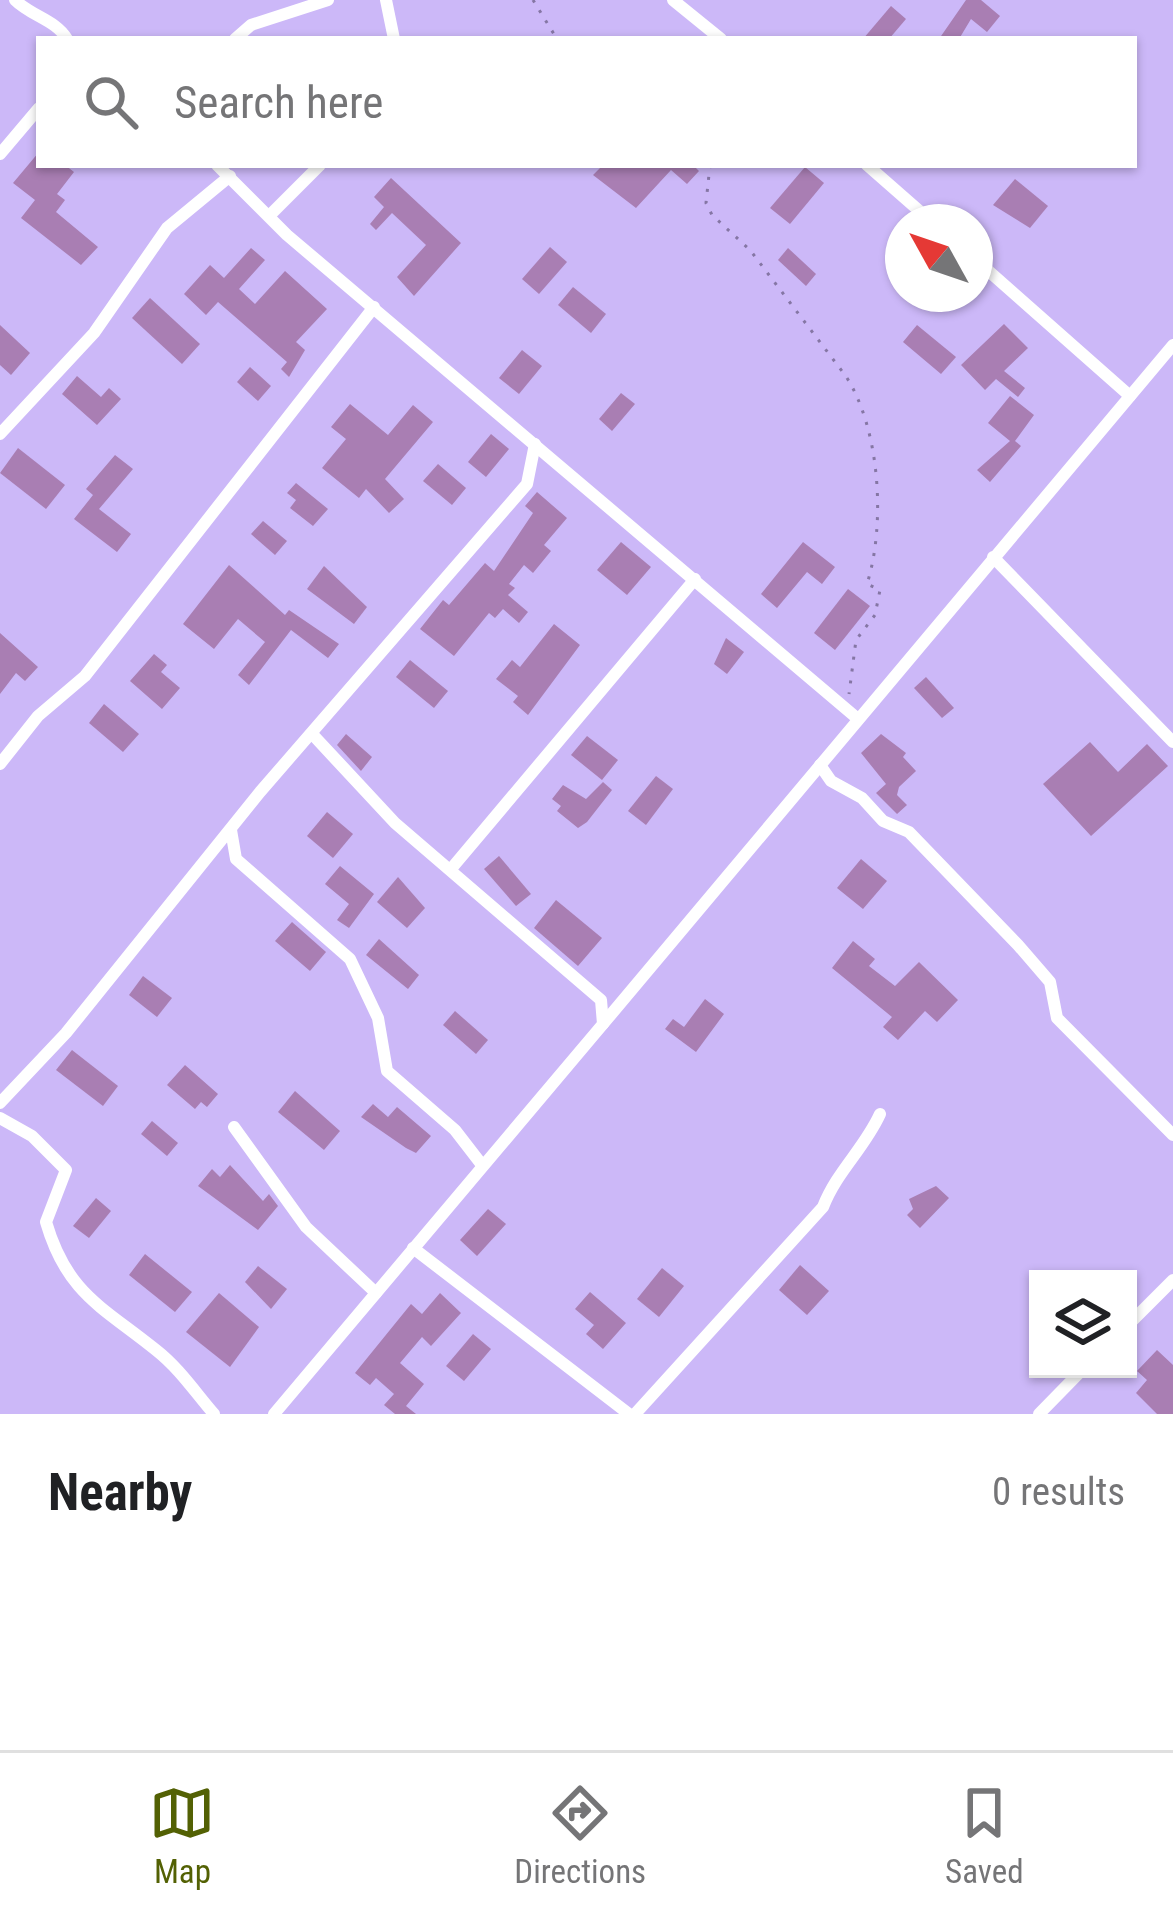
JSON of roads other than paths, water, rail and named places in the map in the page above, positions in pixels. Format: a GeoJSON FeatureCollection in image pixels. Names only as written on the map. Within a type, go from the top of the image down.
{"type":"FeatureCollection","features":[{"type":"Feature","properties":{"kind":"street"},"geometry":{"type":"LineString","coordinates":[[15,0],[30,14],[61,27],[66,36]]}},
{"type":"Feature","properties":{"kind":"street"},"geometry":{"type":"LineString","coordinates":[[239,36],[251,26],[328,0]]}},
{"type":"Feature","properties":{"kind":"street"},"geometry":{"type":"LineString","coordinates":[[386,0],[393,36]]}},
{"type":"Feature","properties":{"kind":"street"},"geometry":{"type":"LineString","coordinates":[[673,0],[717,36]]}},
{"type":"Feature","properties":{"kind":"street"},"geometry":{"type":"LineString","coordinates":[[0,154],[36,112]]}},
{"type":"Feature","properties":{"kind":"street"},"geometry":{"type":"LineString","coordinates":[[221,168],[374,307],[858,718]]}},
{"type":"Feature","properties":{"kind":"street"},"geometry":{"type":"LineString","coordinates":[[269,216],[317,168]]}},
{"type":"Feature","properties":{"kind":"street"},"geometry":{"type":"LineString","coordinates":[[870,168],[911,204]]}},
{"type":"Feature","properties":{"kind":"street"},"geometry":{"type":"LineString","coordinates":[[0,434],[94,333],[167,228],[230,176]]}},
{"type":"Feature","properties":{"kind":"street"},"geometry":{"type":"LineString","coordinates":[[993,275],[1130,396]]}},
{"type":"Feature","properties":{"kind":"street"},"geometry":{"type":"LineString","coordinates":[[0,764],[38,716],[85,676],[374,307]]}},
{"type":"Feature","properties":{"kind":"street"},"geometry":{"type":"LineString","coordinates":[[274,1414],[1172,347]]}},
{"type":"Feature","properties":{"kind":"street"},"geometry":{"type":"LineString","coordinates":[[0,1103],[66,1033],[231,828],[527,484],[535,444]]}},
{"type":"Feature","properties":{"kind":"street"},"geometry":{"type":"LineString","coordinates":[[993,557],[1173,742]]}},
{"type":"Feature","properties":{"kind":"street"},"geometry":{"type":"LineString","coordinates":[[452,869],[695,579]]}},
{"type":"Feature","properties":{"kind":"street"},"geometry":{"type":"LineString","coordinates":[[314,736],[395,824],[601,1000],[603,1024]]}},
{"type":"Feature","properties":{"kind":"street"},"geometry":{"type":"LineString","coordinates":[[820,765],[832,782],[862,798],[883,821],[909,832],[1018,945],[1050,982],[1057,1018],[1173,1135]]}},
{"type":"Feature","properties":{"kind":"street"},"geometry":{"type":"LineString","coordinates":[[231,828],[236,859],[350,958],[379,1018],[387,1071],[455,1130],[482,1165]]}},
{"type":"Feature","properties":{"kind":"street"},"geometry":{"type":"LineString","coordinates":[[413,1248],[632,1414],[823,1207],[836,1176],[868,1141],[880,1114]]}},
{"type":"Feature","properties":{"kind":"street"},"geometry":{"type":"LineString","coordinates":[[0,1118],[32,1136],[66,1169],[46,1222],[81,1292],[158,1351],[214,1414]]}},
{"type":"Feature","properties":{"kind":"street"},"geometry":{"type":"LineString","coordinates":[[234,1127],[306,1227],[376,1293]]}},
{"type":"Feature","properties":{"kind":"street"},"geometry":{"type":"LineString","coordinates":[[1137,1315],[1173,1280]]}},
{"type":"Feature","properties":{"kind":"street"},"geometry":{"type":"LineString","coordinates":[[1039,1414],[1074,1378]]}}]}
